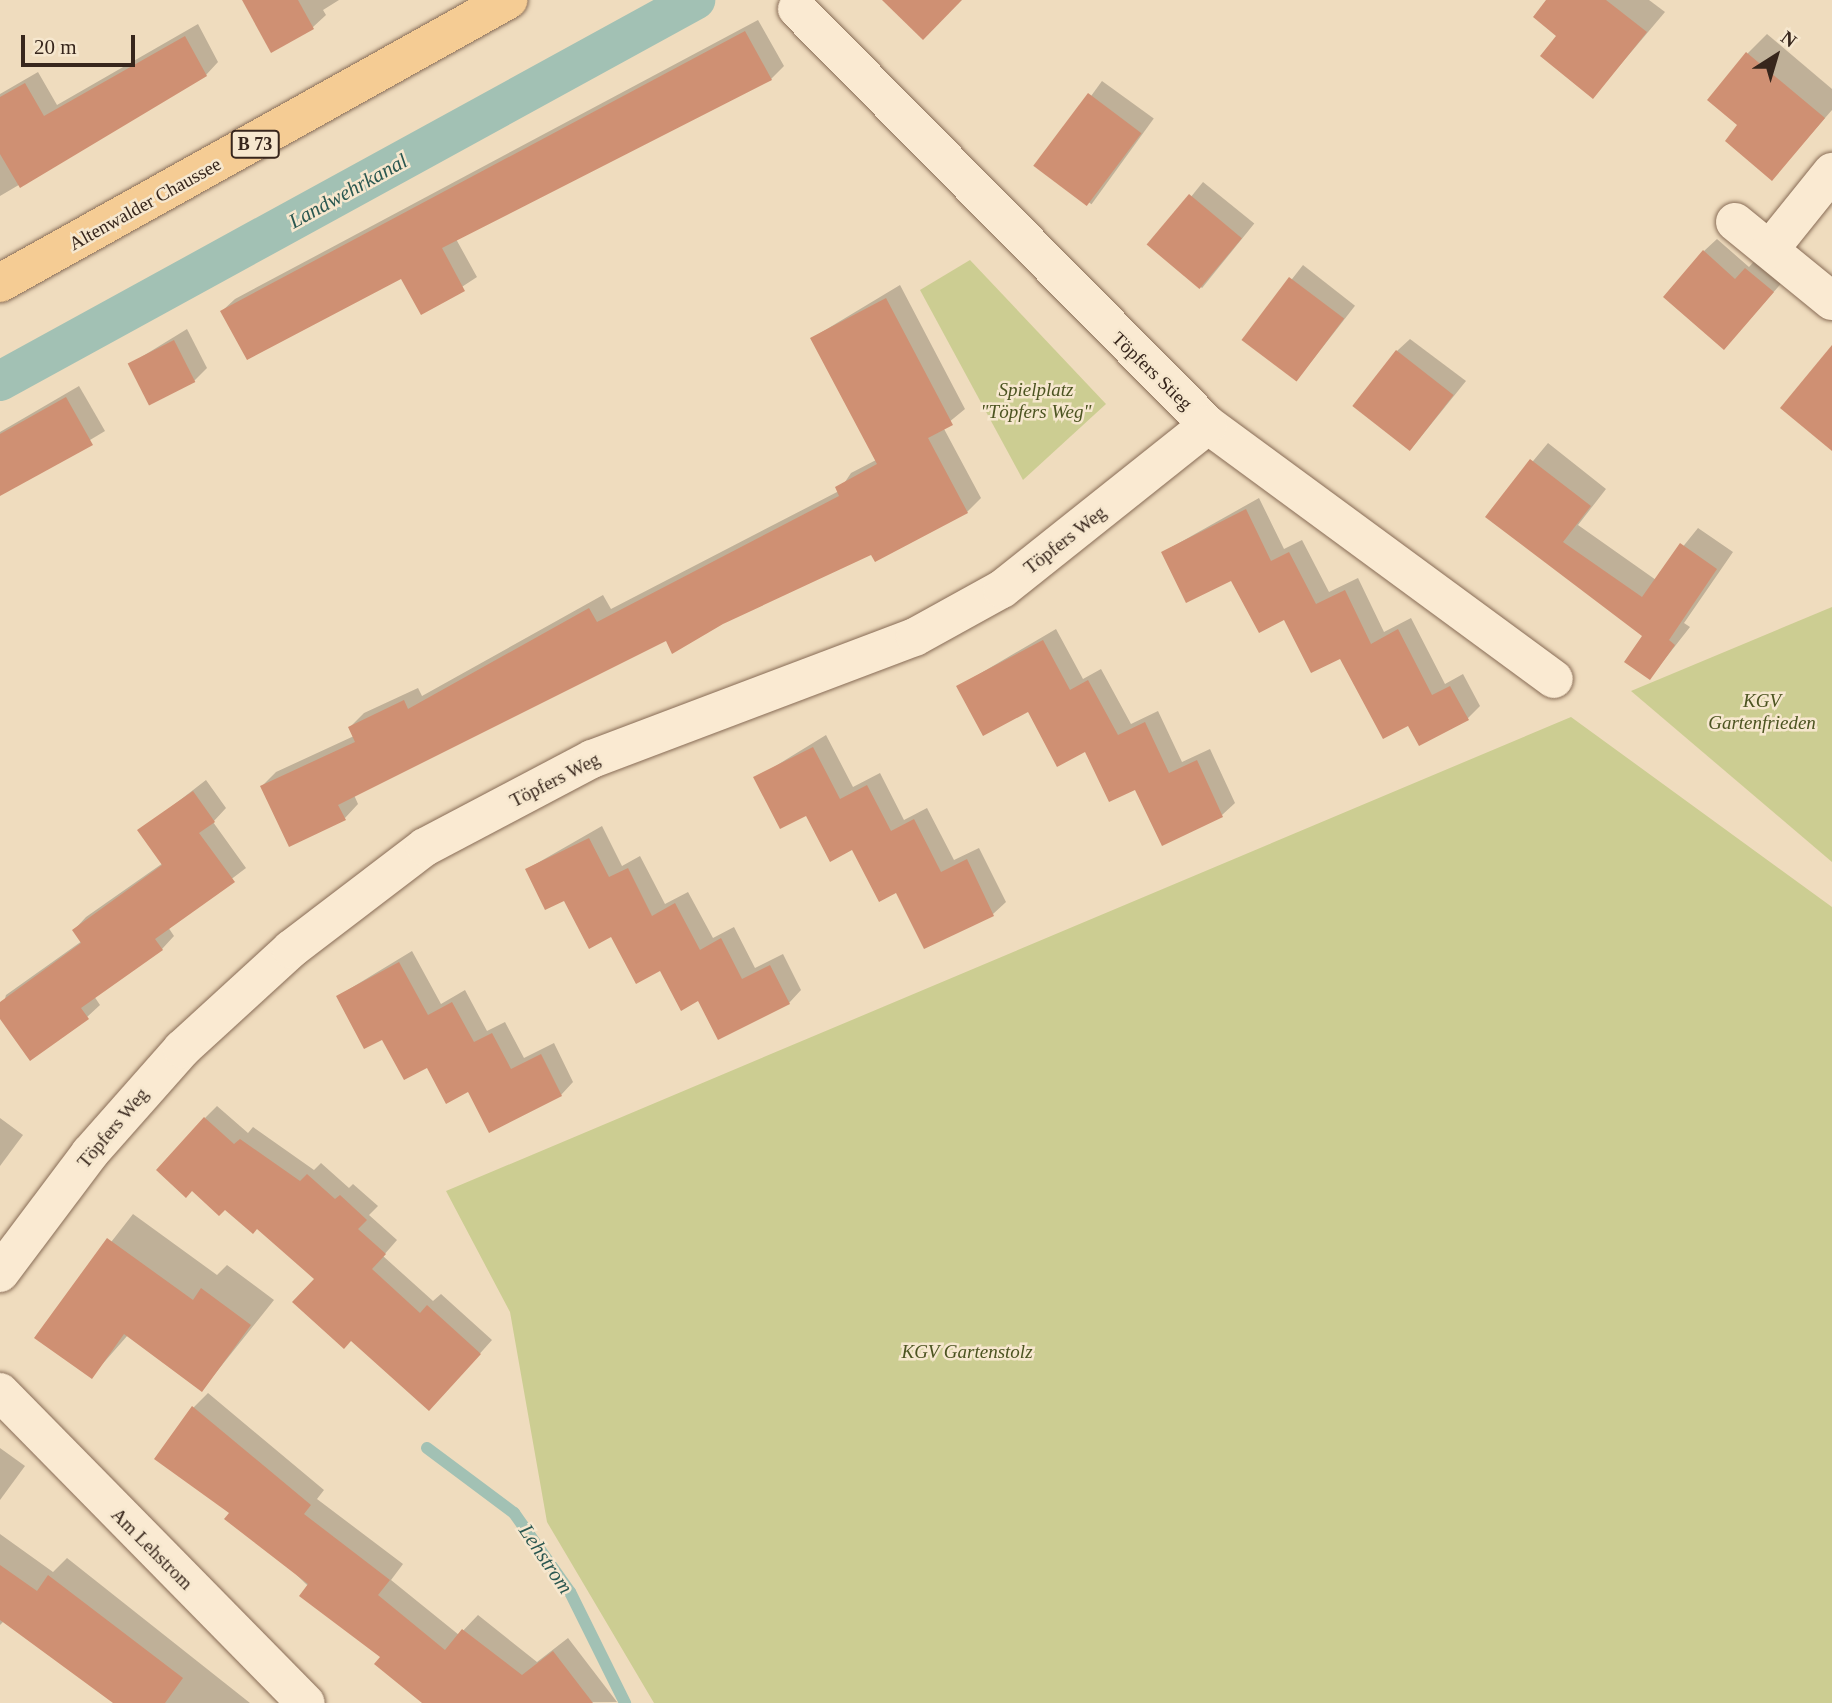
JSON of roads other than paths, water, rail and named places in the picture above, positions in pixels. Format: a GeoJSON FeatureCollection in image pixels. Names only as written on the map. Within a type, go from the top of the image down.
{"type":"FeatureCollection","features":[{"type":"Feature","properties":{"kind":"main road","name":"Altenwalder Chaussee"},"geometry":{"type":"LineString","coordinates":[[0,283],[508,0]]}},
{"type":"Feature","properties":{"kind":"street","name":"Töpfers Stieg"},"geometry":{"type":"LineString","coordinates":[[797,9],[1208,425],[1554,678]]}},
{"type":"Feature","properties":{"kind":"street"},"geometry":{"type":"LineString","coordinates":[[1770,249],[1832,172]]}},
{"type":"Feature","properties":{"kind":"street"},"geometry":{"type":"LineString","coordinates":[[1735,222],[1832,300]]}},
{"type":"Feature","properties":{"kind":"street","name":"Töpfers Weg"},"geometry":{"type":"LineString","coordinates":[[0,1273],[90,1153],[182,1049],[291,948],[425,847],[592,759],[915,637],[1002,589],[1208,425]]}},
{"type":"Feature","properties":{"kind":"street","name":"Am Lehstrom"},"geometry":{"type":"LineString","coordinates":[[0,1392],[306,1703]]}},
{"type":"Feature","properties":{"kind":"waterway","name":"Landwehrkanal"},"geometry":{"type":"LineString","coordinates":[[0,381],[695,0]]}},
{"type":"Feature","properties":{"kind":"waterway","name":"Lehstrom"},"geometry":{"type":"LineString","coordinates":[[427,1448],[514,1513],[570,1592],[625,1703]]}},
{"type":"Feature","properties":{"kind":"park label","name":"Spielplatz \"Töpfers Weg\""},"geometry":{"type":"Point","coordinates":[1036,401]}},
{"type":"Feature","properties":{"kind":"park label","name":"KGV Gartenfrieden"},"geometry":{"type":"Point","coordinates":[1762,712]}},
{"type":"Feature","properties":{"kind":"park label","name":"KGV Gartenstolz"},"geometry":{"type":"Point","coordinates":[967,1352]}}]}
